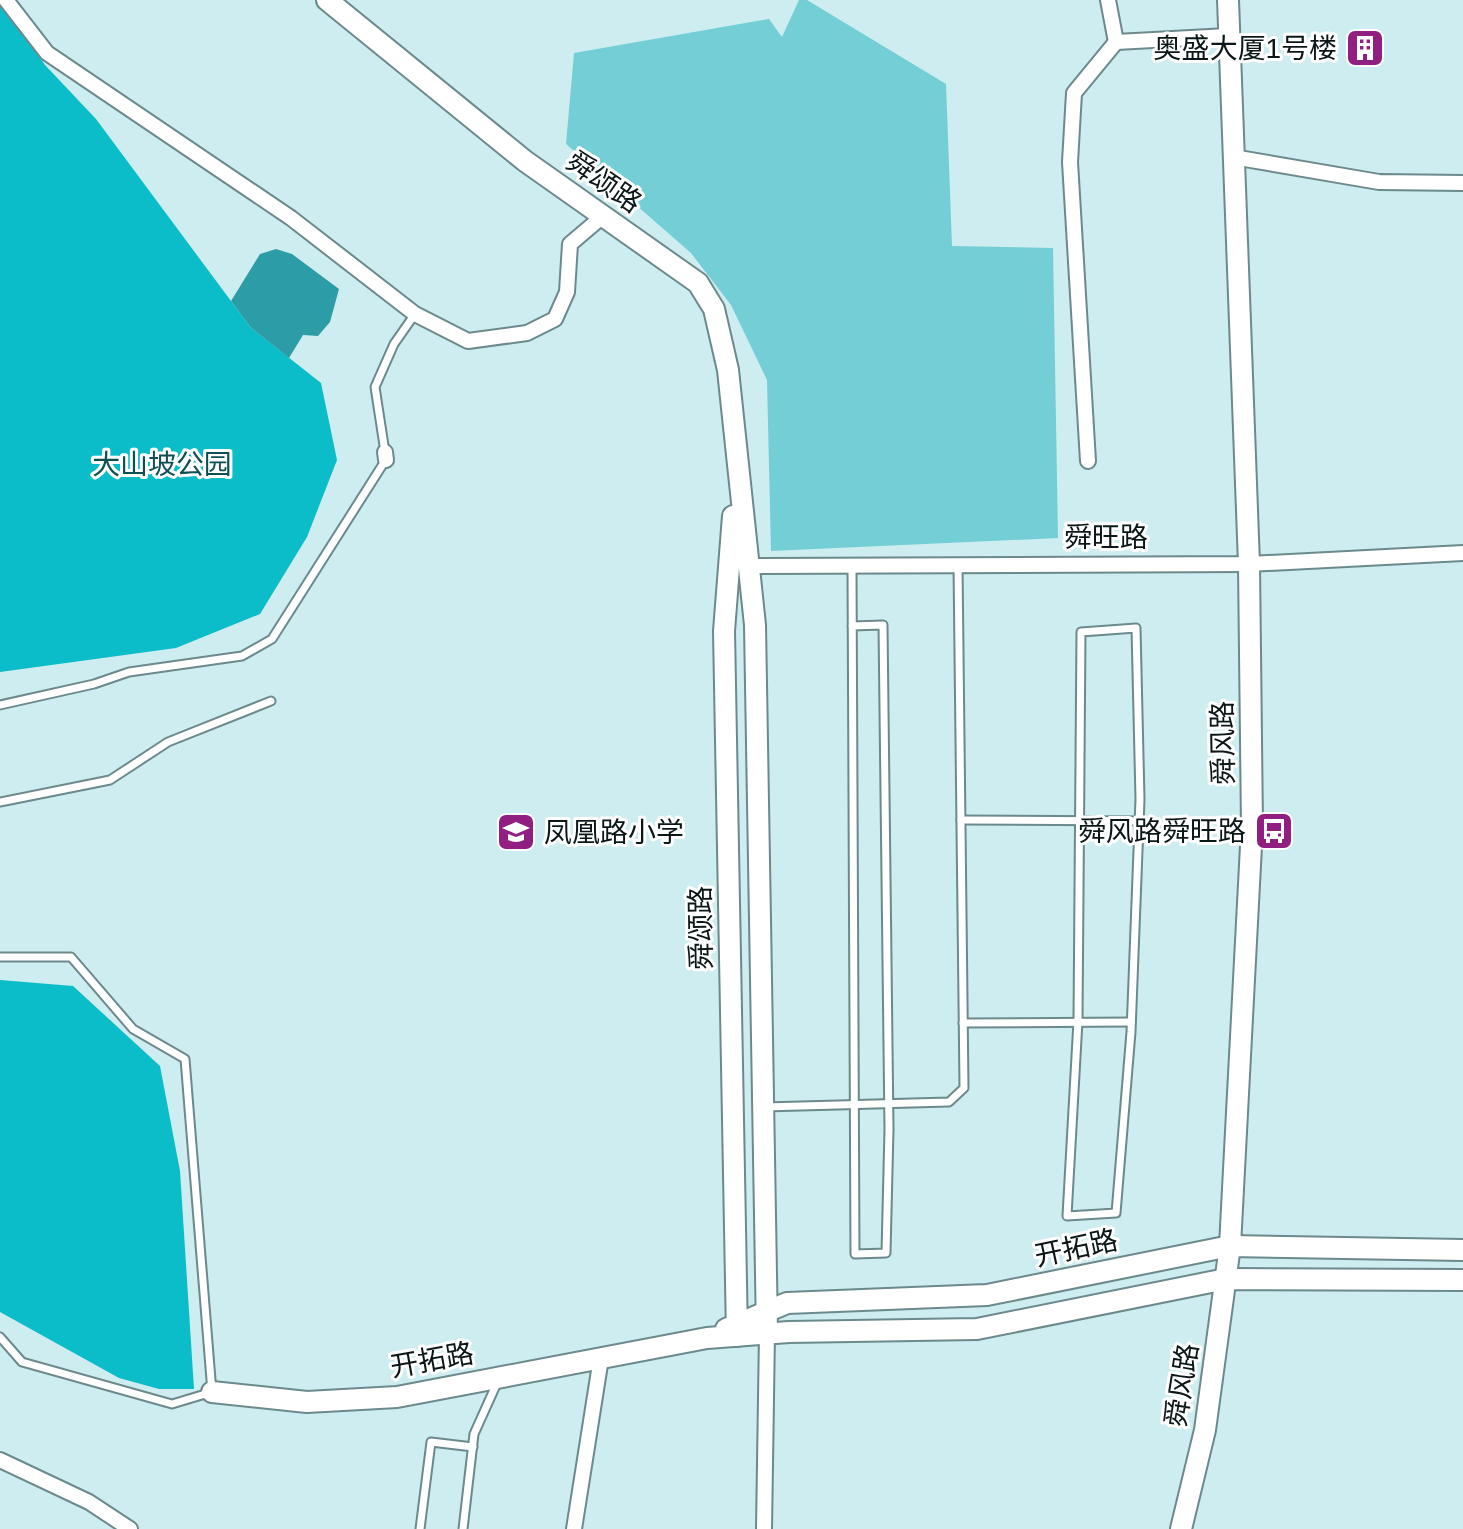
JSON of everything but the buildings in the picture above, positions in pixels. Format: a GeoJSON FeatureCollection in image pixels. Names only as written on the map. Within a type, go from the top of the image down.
{"type":"FeatureCollection","features":[{"type":"Feature","properties":{"kind":"main road","name":"舜颂路"},"geometry":{"type":"LineString","coordinates":[[327,0],[525,161],[698,283],[714,309],[728,370],[736,472],[755,625],[767,1333]]}},
{"type":"Feature","properties":{"kind":"main road","name":"舜风路"},"geometry":{"type":"LineString","coordinates":[[1181,1529],[1205,1430],[1230,1246],[1252,827],[1249,564],[1228,0]]}},
{"type":"Feature","properties":{"kind":"main road","name":"舜颂路"},"geometry":{"type":"LineString","coordinates":[[736,472],[724,631],[737,1330]]}},
{"type":"Feature","properties":{"kind":"main road","name":"开拓路"},"geometry":{"type":"LineString","coordinates":[[212,1392],[307,1402],[397,1397],[707,1338],[737,1330],[767,1311],[787,1303],[987,1295],[1230,1246],[1463,1250]]}},
{"type":"Feature","properties":{"kind":"main road","name":"开拓路"},"geometry":{"type":"LineString","coordinates":[[737,1330],[767,1333],[977,1329],[1226,1279],[1463,1280]]}},
{"type":"Feature","properties":{"kind":"street"},"geometry":{"type":"LineString","coordinates":[[6,0],[47,53],[291,218],[415,314],[468,341],[527,333],[555,319],[567,292],[570,244],[603,216]]}},
{"type":"Feature","properties":{"kind":"street"},"geometry":{"type":"LineString","coordinates":[[1108,0],[1116,42]]}},
{"type":"Feature","properties":{"kind":"street"},"geometry":{"type":"LineString","coordinates":[[1088,461],[1071,148],[1074,93],[1116,42],[1228,36]]}},
{"type":"Feature","properties":{"kind":"street"},"geometry":{"type":"LineString","coordinates":[[1233,157],[1379,182],[1463,183]]}},
{"type":"Feature","properties":{"kind":"street","name":"舜旺路"},"geometry":{"type":"LineString","coordinates":[[748,566],[1249,564],[1463,553]]}},
{"type":"Feature","properties":{"kind":"street"},"geometry":{"type":"LineString","coordinates":[[764,1529],[767,1333]]}},
{"type":"Feature","properties":{"kind":"street"},"geometry":{"type":"LineString","coordinates":[[574,1529],[601,1358]]}},
{"type":"Feature","properties":{"kind":"street"},"geometry":{"type":"LineString","coordinates":[[0,1460],[89,1502],[130,1529]]}},
{"type":"Feature","properties":{"kind":"lane"},"geometry":{"type":"LineString","coordinates":[[0,705],[94,684],[129,672],[242,656],[272,639],[386,456],[375,387],[394,344],[415,314]]}},
{"type":"Feature","properties":{"kind":"lane"},"geometry":{"type":"LineString","coordinates":[[763,1107],[949,1102],[964,1088],[958,563]]}},
{"type":"Feature","properties":{"kind":"lane"},"geometry":{"type":"LineString","coordinates":[[852,564],[852,626],[853,1105],[855,1254],[886,1253],[889,1104],[883,625],[852,626]]}},
{"type":"Feature","properties":{"kind":"lane"},"geometry":{"type":"LineString","coordinates":[[1136,628],[1139,821],[1131,1022],[1116,1213],[1067,1216],[1078,1021],[1079,821],[1081,632],[1136,628]]}},
{"type":"Feature","properties":{"kind":"lane"},"geometry":{"type":"LineString","coordinates":[[0,802],[110,780],[168,742],[271,701]]}},
{"type":"Feature","properties":{"kind":"lane"},"geometry":{"type":"LineString","coordinates":[[961,820],[1139,821]]}},
{"type":"Feature","properties":{"kind":"lane"},"geometry":{"type":"LineString","coordinates":[[0,957],[17,960],[71,957],[133,1029],[185,1059],[212,1392],[172,1404],[22,1362],[0,1337]]}},
{"type":"Feature","properties":{"kind":"lane"},"geometry":{"type":"LineString","coordinates":[[963,1023],[1131,1022]]}},
{"type":"Feature","properties":{"kind":"lane"},"geometry":{"type":"LineString","coordinates":[[463,1529],[474,1434],[500,1377]]}},
{"type":"Feature","properties":{"kind":"lane"},"geometry":{"type":"LineString","coordinates":[[420,1529],[431,1442],[473,1447]]}},
{"type":"Feature","properties":{"kind":"shaded area"},"geometry":{"type":"Polygon","coordinates":[[[799,0],[807,0],[946,84],[952,246],[1053,248],[1058,538],[771,551],[767,380],[731,305],[691,253],[566,144],[574,53],[769,19],[782,37],[799,0]]]}},
{"type":"Feature","properties":{"kind":"shaded area"},"geometry":{"type":"Polygon","coordinates":[[[276,249],[292,254],[339,289],[330,322],[318,336],[303,335],[289,358],[251,328],[231,301],[260,254],[276,249]]]}},
{"type":"Feature","properties":{"kind":"green space","name":"大山坡公园"},"geometry":{"type":"Polygon","coordinates":[[[0,2],[45,65],[96,119],[251,328],[321,383],[337,460],[307,537],[260,614],[176,648],[0,672],[0,2]]]}},
{"type":"Feature","properties":{"kind":"green space"},"geometry":{"type":"Polygon","coordinates":[[[0,980],[73,986],[160,1066],[180,1171],[194,1389],[159,1389],[119,1378],[0,1312],[0,980]]]}},
{"type":"Feature","properties":{"kind":"place","name":"奥盛大厦1号楼"},"geometry":{"type":"Point","coordinates":[1365,48]}},
{"type":"Feature","properties":{"kind":"place","name":"舜风路舜旺路"},"geometry":{"type":"Point","coordinates":[1274,831]}},
{"type":"Feature","properties":{"kind":"place","name":"凤凰路小学"},"geometry":{"type":"Point","coordinates":[516,832]}}]}
